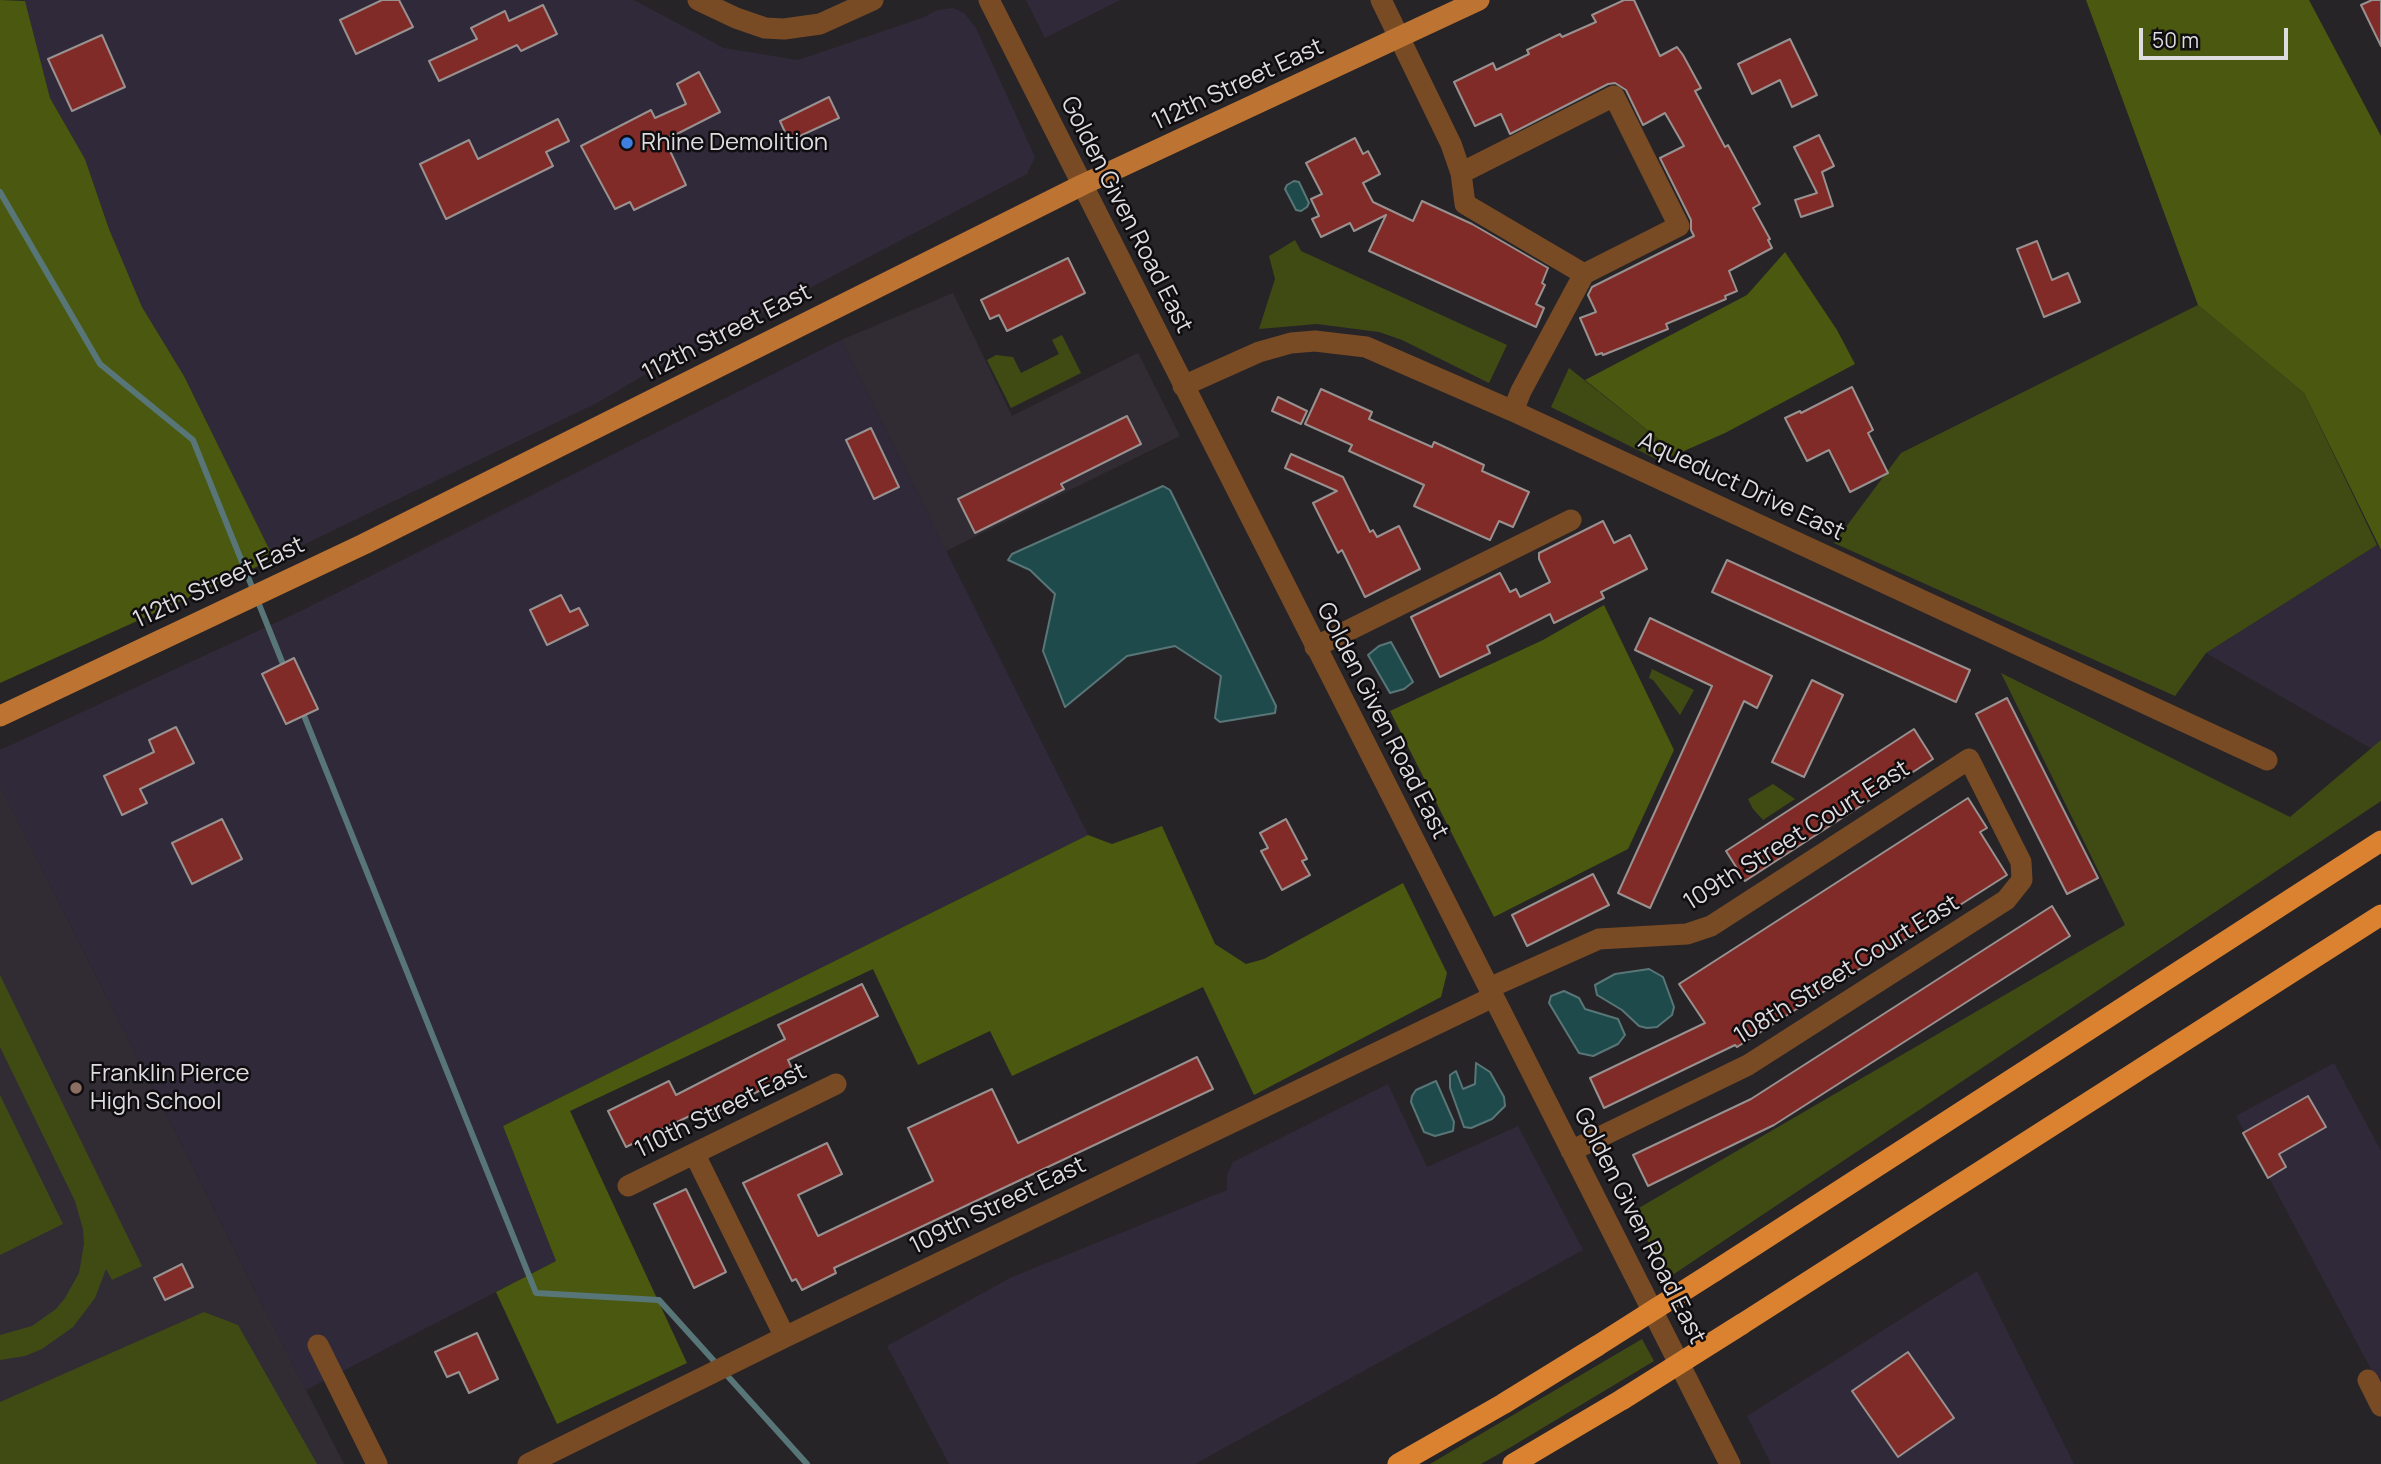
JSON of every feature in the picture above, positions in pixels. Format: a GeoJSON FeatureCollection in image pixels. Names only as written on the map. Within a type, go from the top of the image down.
{"type":"FeatureCollection","features":[{"type":"Feature","properties":{"kind":"highway"},"geometry":{"type":"LineString","coordinates":[[1398,1464],[1503,1404],[1716,1271],[2381,841]]}},
{"type":"Feature","properties":{"kind":"highway"},"geometry":{"type":"LineString","coordinates":[[1513,1464],[1742,1324],[2381,915]]}},
{"type":"Feature","properties":{"kind":"main road","name":"112th Street East"},"geometry":{"type":"LineString","coordinates":[[0,716],[364,544],[1082,185],[1479,0]]}},
{"type":"Feature","properties":{"kind":"street"},"geometry":{"type":"LineString","coordinates":[[698,0],[727,15],[765,27],[784,29],[820,24],[873,0]]}},
{"type":"Feature","properties":{"kind":"street","name":"Golden Given Road East"},"geometry":{"type":"LineString","coordinates":[[989,0],[1730,1464]]}},
{"type":"Feature","properties":{"kind":"street"},"geometry":{"type":"LineString","coordinates":[[1381,0],[1398,40],[1451,144],[1461,173],[1465,204],[1584,274]]}},
{"type":"Feature","properties":{"kind":"street"},"geometry":{"type":"LineString","coordinates":[[1461,173],[1614,96],[1679,226],[1584,274],[1517,401]]}},
{"type":"Feature","properties":{"kind":"street","name":"Aqueduct Drive East"},"geometry":{"type":"LineString","coordinates":[[1183,386],[1259,352],[1291,343],[1325,341],[1366,347],[1517,401],[2267,760]]}},
{"type":"Feature","properties":{"kind":"street"},"geometry":{"type":"LineString","coordinates":[[1315,647],[1571,520]]}},
{"type":"Feature","properties":{"kind":"street","name":"109th Street Court East"},"geometry":{"type":"LineString","coordinates":[[1491,993],[1598,939],[1687,934],[1711,926],[1969,759]]}},
{"type":"Feature","properties":{"kind":"street","name":"108th Street Court East"},"geometry":{"type":"LineString","coordinates":[[1571,1151],[1748,1065],[2006,900],[2022,880],[2021,862],[1969,759]]}},
{"type":"Feature","properties":{"kind":"street","name":"109th Street East"},"geometry":{"type":"LineString","coordinates":[[528,1464],[1491,993]]}},
{"type":"Feature","properties":{"kind":"street","name":"110th Street East"},"geometry":{"type":"LineString","coordinates":[[628,1186],[836,1084]]}},
{"type":"Feature","properties":{"kind":"street"},"geometry":{"type":"LineString","coordinates":[[695,1155],[785,1337]]}},
{"type":"Feature","properties":{"kind":"street"},"geometry":{"type":"LineString","coordinates":[[318,1345],[377,1464]]}},
{"type":"Feature","properties":{"kind":"street"},"geometry":{"type":"LineString","coordinates":[[2368,1380],[2381,1406]]}},
{"type":"Feature","properties":{"kind":"shaded area"},"geometry":{"type":"Polygon","coordinates":[[[24,0],[634,0],[724,48],[798,60],[922,18],[937,10],[953,8],[964,13],[976,28],[1035,157],[1027,174],[646,374],[597,403],[274,559],[184,376],[142,307],[109,229],[85,159],[50,98],[24,0]]]}},
{"type":"Feature","properties":{"kind":"shaded area"},"geometry":{"type":"Polygon","coordinates":[[[1026,0],[1120,0],[1045,38],[1026,0]]]}},
{"type":"Feature","properties":{"kind":"shaded area"},"geometry":{"type":"Polygon","coordinates":[[[953,293],[1012,416],[1138,353],[1180,436],[946,551],[841,340],[953,293]]]}},
{"type":"Feature","properties":{"kind":"shaded area"},"geometry":{"type":"Polygon","coordinates":[[[841,340],[1088,835],[503,1126],[556,1261],[306,1390],[0,786],[0,750],[301,611],[841,340]]]}},
{"type":"Feature","properties":{"kind":"shaded area"},"geometry":{"type":"Polygon","coordinates":[[[2377,545],[2381,550],[2381,740],[2372,749],[2206,653],[2377,545]]]}},
{"type":"Feature","properties":{"kind":"shaded area","name":"Franklin Pierce High School"},"geometry":{"type":"Polygon","coordinates":[[[0,786],[306,1390],[344,1464],[0,1464],[0,786]]]}},
{"type":"Feature","properties":{"kind":"shaded area"},"geometry":{"type":"Polygon","coordinates":[[[2334,1063],[2381,1151],[2381,1388],[2236,1116],[2334,1063]]]}},
{"type":"Feature","properties":{"kind":"shaded area"},"geometry":{"type":"Polygon","coordinates":[[[1388,1084],[1427,1167],[1518,1126],[1583,1250],[1195,1464],[949,1464],[887,1346],[1012,1277],[1227,1190],[1227,1175],[1233,1162],[1388,1084]]]}},
{"type":"Feature","properties":{"kind":"shaded area"},"geometry":{"type":"Polygon","coordinates":[[[1977,1271],[2074,1464],[1771,1464],[1747,1416],[1977,1271]]]}},
{"type":"Feature","properties":{"kind":"green space"},"geometry":{"type":"Polygon","coordinates":[[[0,0],[25,1],[50,98],[85,159],[109,229],[142,307],[184,376],[274,559],[0,683],[0,0]]]}},
{"type":"Feature","properties":{"kind":"green space"},"geometry":{"type":"Polygon","coordinates":[[[2086,0],[2309,0],[2381,136],[2381,550],[2304,393],[2198,305],[2086,0]]]}},
{"type":"Feature","properties":{"kind":"green space"},"geometry":{"type":"Polygon","coordinates":[[[1295,240],[1301,251],[1507,345],[1489,383],[1402,340],[1379,332],[1317,324],[1259,329],[1275,279],[1269,256],[1295,240]]]}},
{"type":"Feature","properties":{"kind":"green space"},"geometry":{"type":"Polygon","coordinates":[[[1785,252],[1837,330],[1855,364],[1725,433],[1677,454],[1585,380],[1747,295],[1785,252]]]}},
{"type":"Feature","properties":{"kind":"green space"},"geometry":{"type":"Polygon","coordinates":[[[2198,305],[2304,393],[2377,545],[2206,653],[2175,696],[1834,543],[1901,453],[2198,305]]]}},
{"type":"Feature","properties":{"kind":"green space"},"geometry":{"type":"Polygon","coordinates":[[[1062,335],[1081,373],[1011,408],[987,360],[996,355],[1013,357],[1021,373],[1059,354],[1052,340],[1062,335]]]}},
{"type":"Feature","properties":{"kind":"green space"},"geometry":{"type":"Polygon","coordinates":[[[1569,368],[1677,454],[1660,461],[1551,407],[1569,368]]]}},
{"type":"Feature","properties":{"kind":"green space"},"geometry":{"type":"Polygon","coordinates":[[[1604,605],[1674,750],[1628,849],[1494,917],[1390,711],[1543,640],[1604,605]]]}},
{"type":"Feature","properties":{"kind":"green space"},"geometry":{"type":"Polygon","coordinates":[[[1652,669],[1694,690],[1680,715],[1649,678],[1652,669]]]}},
{"type":"Feature","properties":{"kind":"green space"},"geometry":{"type":"Polygon","coordinates":[[[2001,673],[2290,817],[2381,740],[2381,801],[1668,1278],[1632,1212],[2125,925],[2001,673]]]}},
{"type":"Feature","properties":{"kind":"green space"},"geometry":{"type":"Polygon","coordinates":[[[1773,784],[1795,799],[1763,820],[1748,799],[1773,784]]]}},
{"type":"Feature","properties":{"kind":"green space"},"geometry":{"type":"Polygon","coordinates":[[[1162,826],[1215,944],[1246,964],[1264,959],[1403,883],[1447,973],[1441,997],[1254,1095],[1203,987],[1012,1076],[990,1031],[918,1065],[873,969],[570,1111],[687,1363],[557,1424],[496,1292],[556,1261],[503,1126],[1088,835],[1112,844],[1162,826]]]}},
{"type":"Feature","properties":{"kind":"green space"},"geometry":{"type":"Polygon","coordinates":[[[0,975],[142,1266],[112,1280],[106,1269],[95,1298],[73,1327],[42,1349],[25,1356],[0,1360],[0,1335],[32,1326],[56,1309],[65,1298],[79,1273],[84,1244],[75,1201],[0,1047],[0,975]]]}},
{"type":"Feature","properties":{"kind":"green space"},"geometry":{"type":"Polygon","coordinates":[[[0,1095],[63,1224],[0,1255],[0,1095]]]}},
{"type":"Feature","properties":{"kind":"green space"},"geometry":{"type":"Polygon","coordinates":[[[204,1312],[238,1325],[317,1464],[0,1464],[0,1402],[204,1312]]]}},
{"type":"Feature","properties":{"kind":"green space"},"geometry":{"type":"Polygon","coordinates":[[[1642,1339],[1654,1361],[1511,1447],[1481,1464],[1430,1464],[1642,1339]]]}},
{"type":"Feature","properties":{"kind":"water"},"geometry":{"type":"Polygon","coordinates":[[[1294,181],[1299,182],[1309,203],[1301,211],[1296,210],[1285,189],[1294,181]]]}},
{"type":"Feature","properties":{"kind":"water"},"geometry":{"type":"Polygon","coordinates":[[[1163,486],[1170,490],[1276,706],[1275,713],[1220,722],[1215,718],[1221,676],[1175,646],[1127,656],[1065,707],[1043,651],[1055,594],[1030,570],[1008,560],[1012,554],[1163,486]]]}},
{"type":"Feature","properties":{"kind":"water"},"geometry":{"type":"Polygon","coordinates":[[[1391,642],[1413,682],[1404,689],[1390,693],[1368,655],[1379,646],[1391,642]]]}},
{"type":"Feature","properties":{"kind":"water"},"geometry":{"type":"Polygon","coordinates":[[[1649,969],[1663,977],[1674,1007],[1672,1015],[1657,1027],[1647,1028],[1639,1026],[1622,1010],[1597,995],[1595,985],[1615,974],[1649,969]]]}},
{"type":"Feature","properties":{"kind":"water"},"geometry":{"type":"Polygon","coordinates":[[[1564,991],[1579,998],[1585,1009],[1618,1019],[1625,1035],[1618,1044],[1593,1056],[1579,1053],[1549,1003],[1551,996],[1564,991]]]}},
{"type":"Feature","properties":{"kind":"water"},"geometry":{"type":"Polygon","coordinates":[[[1476,1063],[1490,1072],[1504,1097],[1505,1106],[1492,1119],[1471,1128],[1464,1127],[1450,1088],[1450,1075],[1456,1071],[1463,1089],[1475,1084],[1476,1063]]]}},
{"type":"Feature","properties":{"kind":"water"},"geometry":{"type":"Polygon","coordinates":[[[1436,1081],[1454,1122],[1453,1131],[1435,1136],[1424,1132],[1411,1102],[1416,1090],[1436,1081]]]}},
{"type":"Feature","properties":{"kind":"building"},"geometry":{"type":"Polygon","coordinates":[[[382,0],[399,0],[413,27],[356,54],[340,20],[382,0]]]}},
{"type":"Feature","properties":{"kind":"building"},"geometry":{"type":"Polygon","coordinates":[[[1624,0],[1634,0],[1660,56],[1677,47],[1683,55],[1701,88],[1695,91],[1760,204],[1753,208],[1772,248],[1729,271],[1737,291],[1725,296],[1726,299],[1666,324],[1668,329],[1603,355],[1596,355],[1580,318],[1596,312],[1588,295],[1592,287],[1694,236],[1691,220],[1660,158],[1684,146],[1665,113],[1643,125],[1626,90],[1615,83],[1608,84],[1510,134],[1501,114],[1475,126],[1454,82],[1493,63],[1496,70],[1529,54],[1527,50],[1560,34],[1562,37],[1596,22],[1592,15],[1624,0]]]}},
{"type":"Feature","properties":{"kind":"building"},"geometry":{"type":"Polygon","coordinates":[[[2372,0],[2381,0],[2381,46],[2361,5],[2372,0]]]}},
{"type":"Feature","properties":{"kind":"building"},"geometry":{"type":"Polygon","coordinates":[[[543,5],[557,34],[521,51],[517,45],[439,81],[429,61],[477,39],[471,28],[505,11],[509,21],[543,5]]]}},
{"type":"Feature","properties":{"kind":"building"},"geometry":{"type":"Polygon","coordinates":[[[102,35],[125,87],[72,111],[48,59],[102,35]]]}},
{"type":"Feature","properties":{"kind":"building"},"geometry":{"type":"Polygon","coordinates":[[[1790,39],[1817,95],[1792,107],[1780,80],[1752,94],[1738,64],[1790,39]]]}},
{"type":"Feature","properties":{"kind":"building","name":"Rhine Demolition"},"geometry":{"type":"Polygon","coordinates":[[[699,72],[720,112],[665,140],[686,185],[634,210],[630,202],[615,209],[581,146],[651,110],[655,118],[686,104],[677,84],[699,72]]]}},
{"type":"Feature","properties":{"kind":"building"},"geometry":{"type":"Polygon","coordinates":[[[829,97],[839,118],[789,141],[780,121],[829,97]]]}},
{"type":"Feature","properties":{"kind":"building"},"geometry":{"type":"Polygon","coordinates":[[[558,119],[569,141],[546,152],[553,166],[446,219],[420,164],[469,140],[478,159],[558,119]]]}},
{"type":"Feature","properties":{"kind":"building"},"geometry":{"type":"Polygon","coordinates":[[[1819,135],[1834,166],[1822,172],[1833,206],[1801,217],[1795,200],[1817,193],[1794,147],[1819,135]]]}},
{"type":"Feature","properties":{"kind":"building"},"geometry":{"type":"Polygon","coordinates":[[[1355,138],[1363,154],[1368,151],[1380,174],[1363,183],[1373,202],[1413,221],[1422,201],[1472,224],[1548,268],[1542,283],[1545,285],[1536,304],[1544,308],[1536,327],[1369,251],[1386,215],[1354,231],[1350,223],[1321,237],[1312,219],[1319,216],[1311,199],[1322,194],[1306,163],[1355,138]]]}},
{"type":"Feature","properties":{"kind":"building"},"geometry":{"type":"Polygon","coordinates":[[[2037,241],[2052,280],[2068,273],[2080,302],[2044,317],[2017,249],[2037,241]]]}},
{"type":"Feature","properties":{"kind":"building"},"geometry":{"type":"Polygon","coordinates":[[[1068,258],[1085,293],[1007,331],[999,315],[990,319],[981,300],[1068,258]]]}},
{"type":"Feature","properties":{"kind":"building"},"geometry":{"type":"Polygon","coordinates":[[[1852,387],[1873,430],[1868,433],[1888,473],[1850,492],[1829,450],[1807,461],[1785,418],[1800,411],[1801,413],[1852,387]]]}},
{"type":"Feature","properties":{"kind":"building"},"geometry":{"type":"Polygon","coordinates":[[[1321,389],[1372,412],[1369,419],[1432,447],[1434,442],[1484,465],[1482,471],[1529,492],[1513,527],[1499,521],[1490,540],[1414,506],[1424,485],[1349,451],[1352,445],[1305,424],[1321,389]]]}},
{"type":"Feature","properties":{"kind":"building"},"geometry":{"type":"Polygon","coordinates":[[[1278,397],[1307,411],[1301,424],[1272,411],[1278,397]]]}},
{"type":"Feature","properties":{"kind":"building"},"geometry":{"type":"Polygon","coordinates":[[[1127,416],[1141,444],[1061,484],[1064,489],[975,533],[958,499],[1127,416]]]}},
{"type":"Feature","properties":{"kind":"building"},"geometry":{"type":"Polygon","coordinates":[[[871,428],[899,487],[874,499],[846,440],[871,428]]]}},
{"type":"Feature","properties":{"kind":"building"},"geometry":{"type":"Polygon","coordinates":[[[1291,454],[1343,477],[1370,532],[1373,530],[1377,537],[1399,526],[1420,569],[1365,597],[1342,550],[1338,553],[1313,503],[1337,491],[1285,468],[1291,454]]]}},
{"type":"Feature","properties":{"kind":"building"},"geometry":{"type":"Polygon","coordinates":[[[1603,521],[1614,543],[1630,535],[1647,569],[1601,592],[1604,598],[1554,623],[1550,614],[1487,646],[1490,653],[1440,677],[1411,617],[1500,573],[1510,592],[1516,589],[1520,597],[1550,582],[1539,559],[1539,553],[1603,521]]]}},
{"type":"Feature","properties":{"kind":"building"},"geometry":{"type":"Polygon","coordinates":[[[1727,560],[1970,670],[1956,702],[1712,592],[1727,560]]]}},
{"type":"Feature","properties":{"kind":"building"},"geometry":{"type":"Polygon","coordinates":[[[561,595],[570,612],[579,608],[588,625],[547,645],[530,610],[561,595]]]}},
{"type":"Feature","properties":{"kind":"building"},"geometry":{"type":"Polygon","coordinates":[[[1650,618],[1772,676],[1757,708],[1744,701],[1650,908],[1618,893],[1712,686],[1635,650],[1650,618]]]}},
{"type":"Feature","properties":{"kind":"building"},"geometry":{"type":"Polygon","coordinates":[[[294,658],[318,709],[286,724],[262,674],[294,658]]]}},
{"type":"Feature","properties":{"kind":"building"},"geometry":{"type":"Polygon","coordinates":[[[1812,680],[1843,695],[1804,777],[1772,762],[1812,680]]]}},
{"type":"Feature","properties":{"kind":"building"},"geometry":{"type":"Polygon","coordinates":[[[2007,698],[2098,878],[2067,894],[1976,714],[2007,698]]]}},
{"type":"Feature","properties":{"kind":"building"},"geometry":{"type":"Polygon","coordinates":[[[176,727],[194,763],[140,789],[147,803],[122,815],[104,776],[154,752],[149,740],[176,727]]]}},
{"type":"Feature","properties":{"kind":"building"},"geometry":{"type":"Polygon","coordinates":[[[1914,729],[1933,759],[1745,881],[1726,851],[1914,729]]]}},
{"type":"Feature","properties":{"kind":"building"},"geometry":{"type":"Polygon","coordinates":[[[1968,798],[1987,828],[1980,832],[2007,875],[1737,1047],[1735,1045],[1604,1108],[1590,1078],[1705,1023],[1679,984],[1968,798]]]}},
{"type":"Feature","properties":{"kind":"building"},"geometry":{"type":"Polygon","coordinates":[[[222,819],[242,859],[192,884],[172,843],[222,819]]]}},
{"type":"Feature","properties":{"kind":"building"},"geometry":{"type":"Polygon","coordinates":[[[1286,819],[1307,859],[1302,861],[1310,875],[1282,890],[1261,851],[1268,848],[1260,833],[1286,819]]]}},
{"type":"Feature","properties":{"kind":"building"},"geometry":{"type":"Polygon","coordinates":[[[1593,874],[1609,905],[1527,946],[1512,915],[1593,874]]]}},
{"type":"Feature","properties":{"kind":"building"},"geometry":{"type":"Polygon","coordinates":[[[2052,906],[2070,936],[1774,1125],[1648,1186],[1633,1155],[1751,1099],[2052,906]]]}},
{"type":"Feature","properties":{"kind":"building"},"geometry":{"type":"Polygon","coordinates":[[[862,984],[878,1016],[788,1060],[794,1073],[712,1115],[708,1107],[626,1147],[608,1111],[669,1081],[676,1095],[785,1039],[778,1025],[862,984]]]}},
{"type":"Feature","properties":{"kind":"building"},"geometry":{"type":"Polygon","coordinates":[[[1197,1057],[1213,1089],[834,1268],[836,1273],[802,1290],[796,1279],[792,1281],[743,1183],[827,1143],[842,1174],[798,1195],[818,1236],[933,1181],[908,1128],[992,1089],[1018,1143],[1197,1057]]]}},
{"type":"Feature","properties":{"kind":"building"},"geometry":{"type":"Polygon","coordinates":[[[2308,1096],[2326,1127],[2279,1154],[2286,1167],[2268,1178],[2243,1133],[2308,1096]]]}},
{"type":"Feature","properties":{"kind":"building"},"geometry":{"type":"Polygon","coordinates":[[[686,1189],[726,1272],[694,1288],[654,1204],[686,1189]]]}},
{"type":"Feature","properties":{"kind":"building"},"geometry":{"type":"Polygon","coordinates":[[[182,1264],[193,1287],[165,1300],[154,1278],[182,1264]]]}},
{"type":"Feature","properties":{"kind":"building"},"geometry":{"type":"Polygon","coordinates":[[[477,1333],[498,1379],[469,1393],[459,1372],[447,1377],[435,1352],[477,1333]]]}},
{"type":"Feature","properties":{"kind":"building"},"geometry":{"type":"Polygon","coordinates":[[[1908,1352],[1954,1418],[1898,1457],[1852,1391],[1908,1352]]]}},
{"type":"Feature","properties":{"kind":"waterway"},"geometry":{"type":"LineString","coordinates":[[0,192],[100,364],[193,440],[285,669]]}},
{"type":"Feature","properties":{"kind":"waterway"},"geometry":{"type":"LineString","coordinates":[[301,708],[536,1293],[659,1300],[807,1464]]}},
{"type":"Feature","properties":{"kind":"place","name":"Rhine Demolition"},"geometry":{"type":"Point","coordinates":[627,143]}},
{"type":"Feature","properties":{"kind":"place","name":"Franklin Pierce High School"},"geometry":{"type":"Point","coordinates":[76,1088]}}]}
